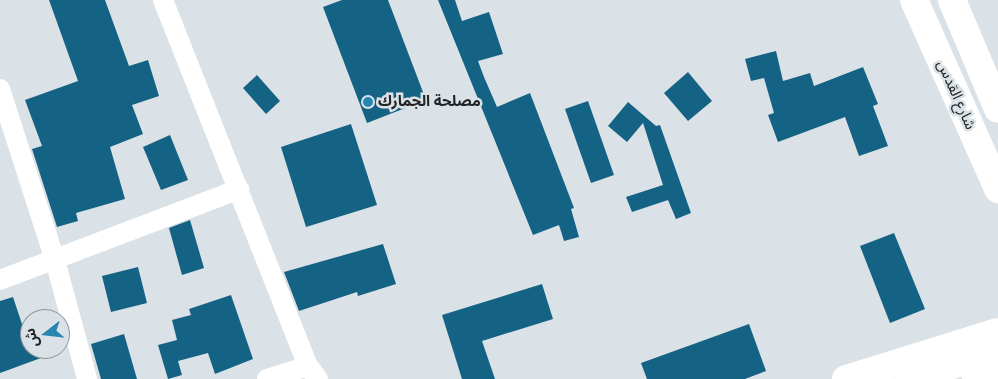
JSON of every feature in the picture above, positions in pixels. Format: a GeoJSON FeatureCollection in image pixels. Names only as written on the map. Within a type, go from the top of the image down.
{"type":"FeatureCollection","features":[{"type":"Feature","properties":{"kind":"main road","name":"شارع القدس"},"geometry":{"type":"LineString","coordinates":[[914,0],[998,189]]}},
{"type":"Feature","properties":{"kind":"main road"},"geometry":{"type":"LineString","coordinates":[[952,0],[998,109]]}},
{"type":"Feature","properties":{"kind":"main road"},"geometry":{"type":"LineString","coordinates":[[846,379],[997,336]]}},
{"type":"Feature","properties":{"kind":"main road"},"geometry":{"type":"LineString","coordinates":[[909,379],[997,336]]}},
{"type":"Feature","properties":{"kind":"main road"},"geometry":{"type":"LineString","coordinates":[[932,354],[956,359],[964,367],[968,379]]}},
{"type":"Feature","properties":{"kind":"main road"},"geometry":{"type":"LineString","coordinates":[[976,379],[998,372]]}},
{"type":"Feature","properties":{"kind":"street"},"geometry":{"type":"LineString","coordinates":[[163,0],[311,375],[267,379]]}},
{"type":"Feature","properties":{"kind":"street"},"geometry":{"type":"LineString","coordinates":[[0,89],[6,123],[55,260],[87,379]]}},
{"type":"Feature","properties":{"kind":"street"},"geometry":{"type":"LineString","coordinates":[[0,280],[239,189]]}},
{"type":"Feature","properties":{"kind":"building"},"geometry":{"type":"Polygon","coordinates":[[[49,0],[105,0],[129,66],[148,60],[159,96],[132,105],[143,134],[110,147],[125,199],[76,213],[78,221],[57,227],[32,149],[42,146],[25,100],[78,81],[49,0]]]}},
{"type":"Feature","properties":{"kind":"building"},"geometry":{"type":"Polygon","coordinates":[[[342,0],[388,0],[426,100],[367,123],[323,7],[342,0]]]}},
{"type":"Feature","properties":{"kind":"building"},"geometry":{"type":"Polygon","coordinates":[[[438,0],[455,0],[462,21],[489,12],[503,54],[478,61],[484,77],[497,107],[530,93],[574,208],[571,209],[579,237],[564,241],[559,225],[533,235],[438,0]]]}},
{"type":"Feature","properties":{"kind":"building"},"geometry":{"type":"Polygon","coordinates":[[[776,51],[783,81],[810,73],[814,86],[863,67],[878,104],[873,106],[888,146],[859,156],[845,117],[778,142],[768,115],[774,113],[764,78],[751,81],[745,59],[776,51]]]}},
{"type":"Feature","properties":{"kind":"building"},"geometry":{"type":"Polygon","coordinates":[[[688,72],[712,101],[688,121],[664,93],[688,72]]]}},
{"type":"Feature","properties":{"kind":"building"},"geometry":{"type":"Polygon","coordinates":[[[257,75],[280,101],[266,114],[243,88],[257,75]]]}},
{"type":"Feature","properties":{"kind":"building"},"geometry":{"type":"Polygon","coordinates":[[[588,101],[614,175],[591,183],[565,109],[588,101]]]}},
{"type":"Feature","properties":{"kind":"building"},"geometry":{"type":"Polygon","coordinates":[[[628,102],[656,126],[660,125],[691,213],[676,219],[668,200],[632,212],[626,197],[663,185],[643,123],[627,142],[608,126],[628,102]]]}},
{"type":"Feature","properties":{"kind":"building"},"geometry":{"type":"Polygon","coordinates":[[[351,124],[377,205],[306,227],[281,147],[351,124]]]}},
{"type":"Feature","properties":{"kind":"building"},"geometry":{"type":"Polygon","coordinates":[[[170,135],[188,180],[161,190],[143,147],[170,135]]]}},
{"type":"Feature","properties":{"kind":"building"},"geometry":{"type":"Polygon","coordinates":[[[190,220],[204,268],[182,275],[169,228],[190,220]]]}},
{"type":"Feature","properties":{"kind":"building"},"geometry":{"type":"Polygon","coordinates":[[[894,233],[925,309],[890,323],[860,246],[894,233]]]}},
{"type":"Feature","properties":{"kind":"building"},"geometry":{"type":"Polygon","coordinates":[[[383,244],[396,284],[358,296],[357,292],[299,311],[284,272],[383,244]]]}},
{"type":"Feature","properties":{"kind":"building"},"geometry":{"type":"Polygon","coordinates":[[[138,267],[147,303],[111,312],[102,276],[138,267]]]}},
{"type":"Feature","properties":{"kind":"building"},"geometry":{"type":"Polygon","coordinates":[[[542,284],[553,319],[482,341],[495,379],[462,379],[442,315],[542,284]]]}},
{"type":"Feature","properties":{"kind":"building"},"geometry":{"type":"Polygon","coordinates":[[[231,295],[253,359],[215,374],[208,353],[178,361],[182,375],[168,379],[158,345],[177,340],[172,320],[191,315],[189,309],[231,295]]]}},
{"type":"Feature","properties":{"kind":"building"},"geometry":{"type":"Polygon","coordinates":[[[13,297],[20,318],[20,359],[38,359],[0,373],[0,301],[13,297]]]}},
{"type":"Feature","properties":{"kind":"building"},"geometry":{"type":"Polygon","coordinates":[[[749,324],[766,371],[745,379],[647,379],[641,363],[749,324]]]}},
{"type":"Feature","properties":{"kind":"building"},"geometry":{"type":"Polygon","coordinates":[[[124,334],[137,379],[101,379],[91,344],[124,334]]]}},
{"type":"Feature","properties":{"kind":"place","name":"مصلحة الجمارك"},"geometry":{"type":"Point","coordinates":[368,102]}}]}
